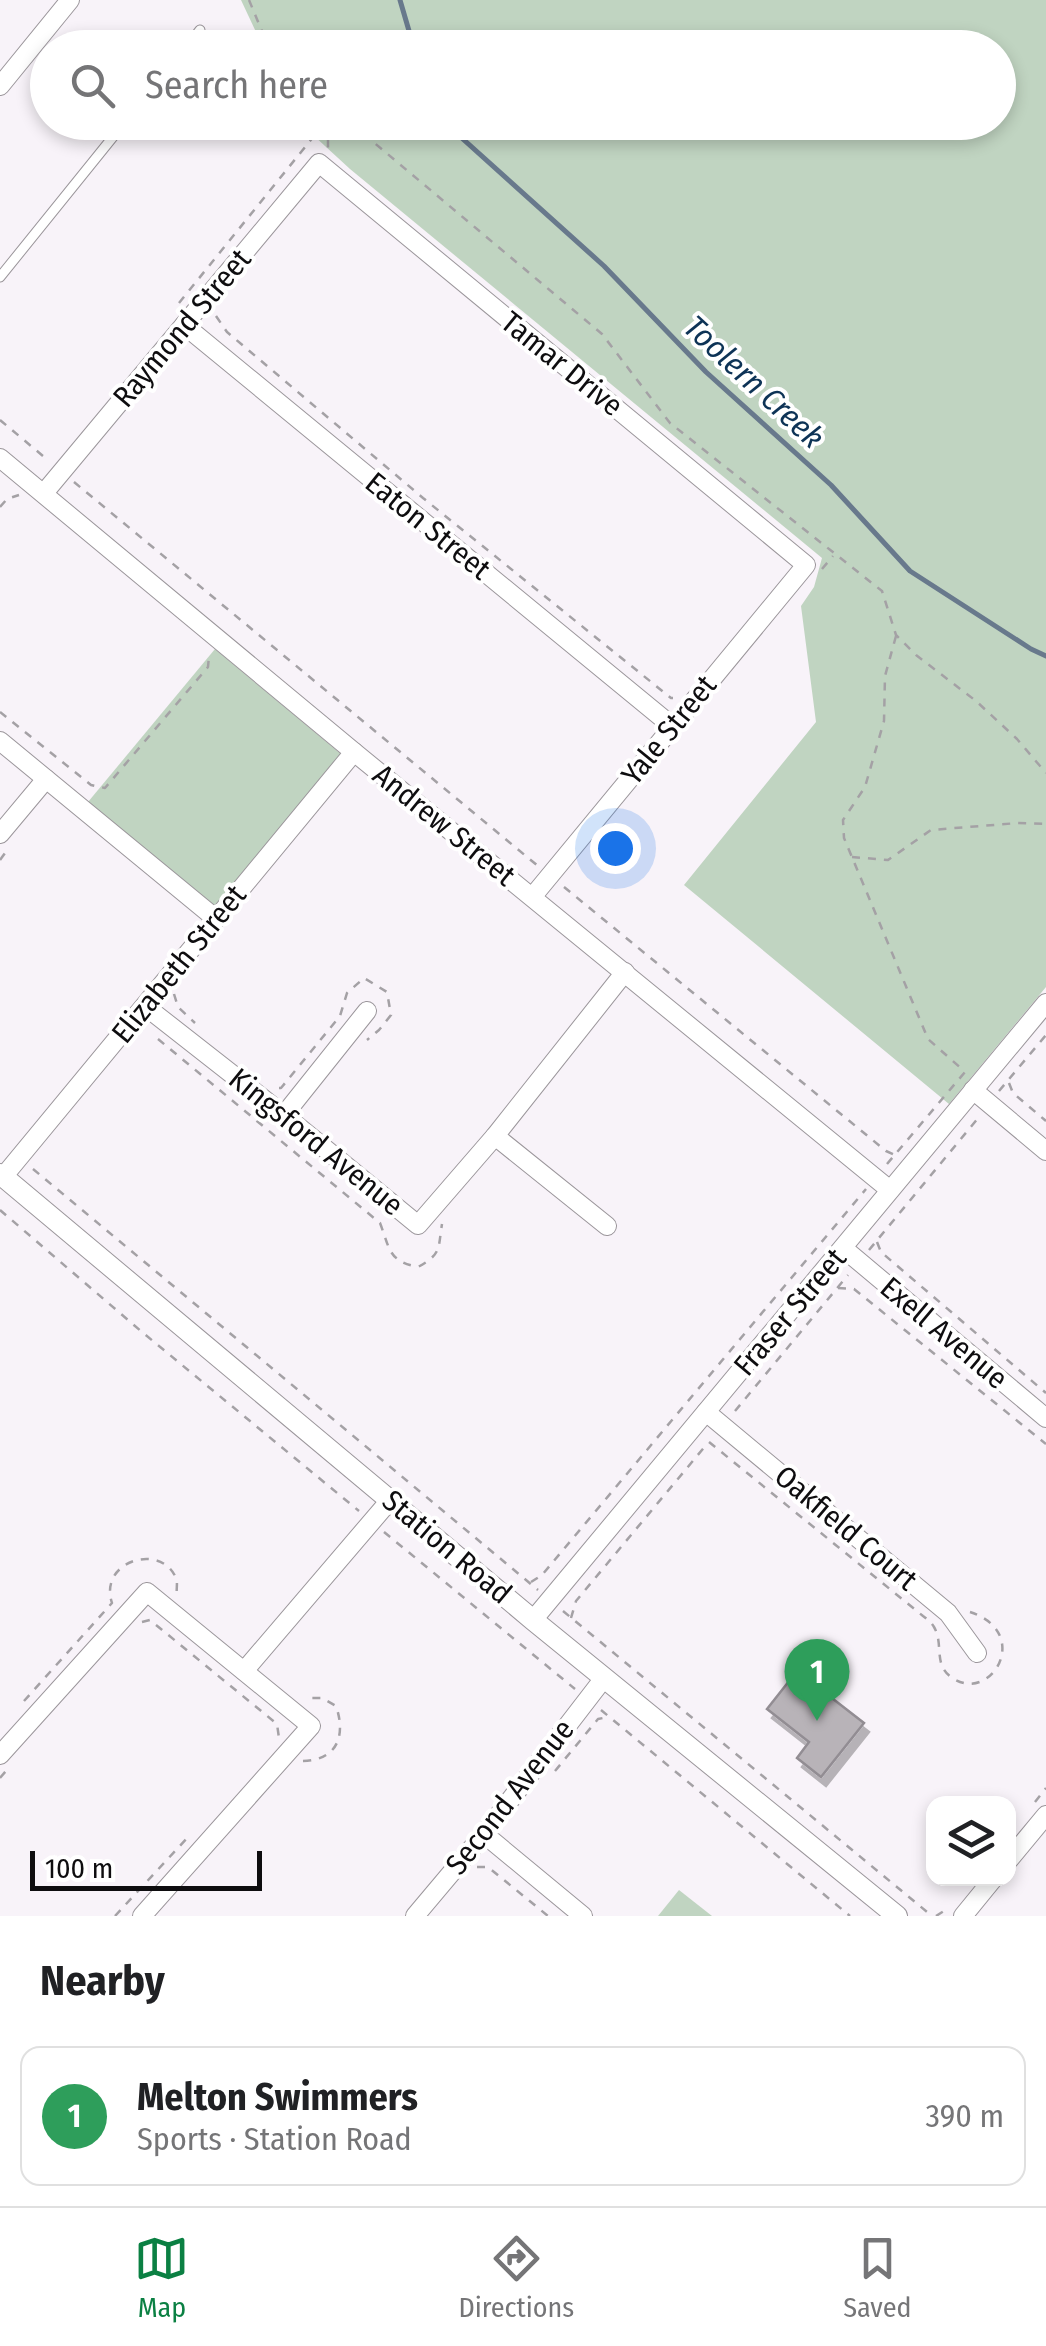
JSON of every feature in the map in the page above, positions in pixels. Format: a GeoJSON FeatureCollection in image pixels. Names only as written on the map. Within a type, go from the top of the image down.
{"type":"FeatureCollection","features":[{"type":"Feature","properties":{"kind":"street"},"geometry":{"type":"LineString","coordinates":[[46,30],[70,0]]}},
{"type":"Feature","properties":{"kind":"street"},"geometry":{"type":"LineString","coordinates":[[0,86],[30,49]]}},
{"type":"Feature","properties":{"kind":"street","name":"Raymond Street"},"geometry":{"type":"LineString","coordinates":[[44,493],[70,474],[189,330],[318,163]]}},
{"type":"Feature","properties":{"kind":"street","name":"Tamar Drive"},"geometry":{"type":"LineString","coordinates":[[318,163],[806,565]]}},
{"type":"Feature","properties":{"kind":"street","name":"Eaton Street"},"geometry":{"type":"LineString","coordinates":[[189,330],[667,722]]}},
{"type":"Feature","properties":{"kind":"street","name":"Andrew Street"},"geometry":{"type":"LineString","coordinates":[[3,467],[44,493],[625,972],[882,1191]]}},
{"type":"Feature","properties":{"kind":"street","name":"Yale Street"},"geometry":{"type":"LineString","coordinates":[[533,896],[548,867],[667,722],[806,565]]}},
{"type":"Feature","properties":{"kind":"street"},"geometry":{"type":"LineString","coordinates":[[0,741],[215,918]]}},
{"type":"Feature","properties":{"kind":"street","name":"Elizabeth Street"},"geometry":{"type":"LineString","coordinates":[[2,1175],[151,1011],[215,918],[354,752]]}},
{"type":"Feature","properties":{"kind":"street"},"geometry":{"type":"LineString","coordinates":[[6,840],[46,779]]}},
{"type":"Feature","properties":{"kind":"street","name":"Kingsford Avenue"},"geometry":{"type":"LineString","coordinates":[[151,1011],[418,1225],[625,972]]}},
{"type":"Feature","properties":{"kind":"street","name":"Fraser Street"},"geometry":{"type":"LineString","coordinates":[[534,1620],[843,1248],[882,1191],[1046,1003]]}},
{"type":"Feature","properties":{"kind":"street"},"geometry":{"type":"LineString","coordinates":[[284,1114],[368,1011]]}},
{"type":"Feature","properties":{"kind":"street"},"geometry":{"type":"LineString","coordinates":[[974,1090],[1046,1151]]}},
{"type":"Feature","properties":{"kind":"street"},"geometry":{"type":"LineString","coordinates":[[494,1136],[607,1226]]}},
{"type":"Feature","properties":{"kind":"street","name":"Station Road"},"geometry":{"type":"LineString","coordinates":[[2,1175],[534,1620],[896,1916]]}},
{"type":"Feature","properties":{"kind":"street","name":"Exell Avenue"},"geometry":{"type":"LineString","coordinates":[[843,1248],[1046,1418]]}},
{"type":"Feature","properties":{"kind":"street","name":"Oakfield Court"},"geometry":{"type":"LineString","coordinates":[[706,1412],[948,1612],[977,1653]]}},
{"type":"Feature","properties":{"kind":"street"},"geometry":{"type":"LineString","coordinates":[[244,1670],[390,1500]]}},
{"type":"Feature","properties":{"kind":"street"},"geometry":{"type":"LineString","coordinates":[[0,1755],[147,1592],[311,1726],[142,1916]]}},
{"type":"Feature","properties":{"kind":"street","name":"Second Avenue"},"geometry":{"type":"LineString","coordinates":[[415,1916],[484,1834],[604,1678]]}},
{"type":"Feature","properties":{"kind":"street"},"geometry":{"type":"LineString","coordinates":[[1016,1851],[1046,1815]]}},
{"type":"Feature","properties":{"kind":"street"},"geometry":{"type":"LineString","coordinates":[[484,1834],[583,1916]]}},
{"type":"Feature","properties":{"kind":"street"},"geometry":{"type":"LineString","coordinates":[[963,1916],[987,1886]]}},
{"type":"Feature","properties":{"kind":"lane"},"geometry":{"type":"LineString","coordinates":[[0,277],[110,140]]}},
{"type":"Feature","properties":{"kind":"path"},"geometry":{"type":"LineString","coordinates":[[250,0],[262,30]]}},
{"type":"Feature","properties":{"kind":"path"},"geometry":{"type":"LineString","coordinates":[[180,301],[311,140]]}},
{"type":"Feature","properties":{"kind":"path"},"geometry":{"type":"LineString","coordinates":[[318,163],[328,154],[328,140]]}},
{"type":"Feature","properties":{"kind":"path"},"geometry":{"type":"LineString","coordinates":[[371,140],[602,334],[670,423],[882,591],[896,635],[976,701],[1046,773]]}},
{"type":"Feature","properties":{"kind":"path"},"geometry":{"type":"LineString","coordinates":[[189,330],[212,311],[227,332],[423,498],[671,698],[679,698],[667,722]]}},
{"type":"Feature","properties":{"kind":"path"},"geometry":{"type":"LineString","coordinates":[[0,420],[895,1155]]}},
{"type":"Feature","properties":{"kind":"path"},"geometry":{"type":"LineString","coordinates":[[70,474],[78,486]]}},
{"type":"Feature","properties":{"kind":"path"},"geometry":{"type":"LineString","coordinates":[[0,507],[20,494]]}},
{"type":"Feature","properties":{"kind":"path"},"geometry":{"type":"LineString","coordinates":[[530,1583],[882,1191],[895,1155],[965,1072],[928,1039],[844,838],[843,820],[865,787],[884,721],[885,676],[896,635]]}},
{"type":"Feature","properties":{"kind":"path"},"geometry":{"type":"LineString","coordinates":[[0,712],[91,785],[105,788],[208,667],[209,650]]}},
{"type":"Feature","properties":{"kind":"path"},"geometry":{"type":"LineString","coordinates":[[851,857],[888,860],[932,830],[1046,824]]}},
{"type":"Feature","properties":{"kind":"path"},"geometry":{"type":"LineString","coordinates":[[0,860],[6,840]]}},
{"type":"Feature","properties":{"kind":"path"},"geometry":{"type":"LineString","coordinates":[[535,863],[548,867]]}},
{"type":"Feature","properties":{"kind":"path"},"geometry":{"type":"LineString","coordinates":[[267,1087],[281,1088],[340,1016],[348,993],[364,978],[387,992],[391,1015],[366,1041]]}},
{"type":"Feature","properties":{"kind":"path"},"geometry":{"type":"LineString","coordinates":[[151,1011],[174,994],[178,1007],[203,1030]]}},
{"type":"Feature","properties":{"kind":"path"},"geometry":{"type":"LineString","coordinates":[[571,1618],[576,1601],[1046,1034]]}},
{"type":"Feature","properties":{"kind":"path"},"geometry":{"type":"LineString","coordinates":[[160,1040],[380,1223],[401,1264],[418,1267],[435,1258],[441,1244],[441,1225]]}},
{"type":"Feature","properties":{"kind":"path"},"geometry":{"type":"LineString","coordinates":[[1008,1081],[1013,1093],[1046,1121]]}},
{"type":"Feature","properties":{"kind":"path"},"geometry":{"type":"LineString","coordinates":[[20,1158],[932,1916]]}},
{"type":"Feature","properties":{"kind":"path"},"geometry":{"type":"LineString","coordinates":[[882,1191],[896,1217]]}},
{"type":"Feature","properties":{"kind":"path"},"geometry":{"type":"LineString","coordinates":[[0,1210],[142,1332],[850,1916]]}},
{"type":"Feature","properties":{"kind":"path"},"geometry":{"type":"LineString","coordinates":[[876,1241],[880,1252],[1046,1393]]}},
{"type":"Feature","properties":{"kind":"path"},"geometry":{"type":"LineString","coordinates":[[837,1288],[854,1289],[1046,1444]]}},
{"type":"Feature","properties":{"kind":"path"},"geometry":{"type":"LineString","coordinates":[[20,1706],[112,1603],[108,1592],[112,1578],[124,1564],[146,1558],[163,1564],[176,1578],[177,1598]]}},
{"type":"Feature","properties":{"kind":"path"},"geometry":{"type":"LineString","coordinates":[[138,1623],[150,1620],[263,1712],[277,1724],[279,1738]]}},
{"type":"Feature","properties":{"kind":"path"},"geometry":{"type":"LineString","coordinates":[[298,1760],[323,1758],[336,1746],[340,1733],[336,1706],[322,1698],[300,1698]]}},
{"type":"Feature","properties":{"kind":"path"},"geometry":{"type":"LineString","coordinates":[[115,1916],[191,1834]]}},
{"type":"Feature","properties":{"kind":"path"},"geometry":{"type":"LineString","coordinates":[[476,1867],[488,1866],[548,1916]]}},
{"type":"Feature","properties":{"kind":"green space"},"geometry":{"type":"Polygon","coordinates":[[[241,0],[1046,0],[1046,987],[949,1104],[684,885],[816,722],[801,606],[814,587],[822,558],[318,140],[1016,140],[1016,30],[255,30],[241,0]]]}},
{"type":"Feature","properties":{"kind":"green space"},"geometry":{"type":"Polygon","coordinates":[[[215,649],[341,754],[214,907],[88,802],[215,649]]]}},
{"type":"Feature","properties":{"kind":"green space"},"geometry":{"type":"Polygon","coordinates":[[[679,1890],[712,1916],[658,1916],[679,1890]]]}},
{"type":"Feature","properties":{"kind":"building"},"geometry":{"type":"Polygon","coordinates":[[[797,1671],[864,1723],[821,1777],[797,1758],[809,1742],[767,1709],[797,1671]]]}},
{"type":"Feature","properties":{"kind":"waterway","name":"Toolern Creek"},"geometry":{"type":"LineString","coordinates":[[400,0],[409,30]]}},
{"type":"Feature","properties":{"kind":"waterway","name":"Toolern Creek"},"geometry":{"type":"LineString","coordinates":[[464,140],[604,266],[706,372],[831,485],[910,571],[1046,656]]}},
{"type":"Feature","properties":{"kind":"place","name":"Melton Swimmers"},"geometry":{"type":"Point","coordinates":[817,1721]}}]}
